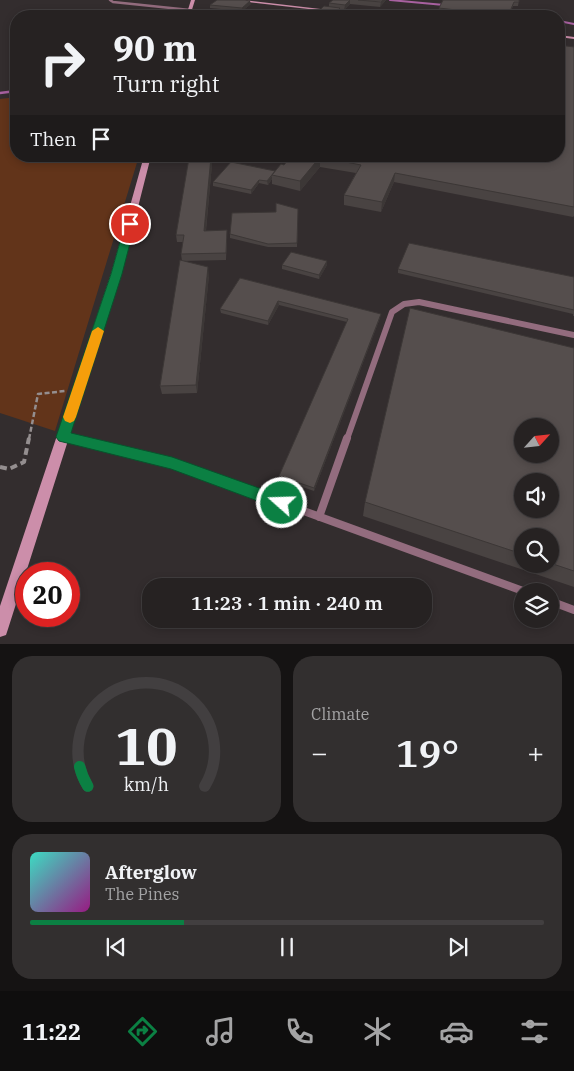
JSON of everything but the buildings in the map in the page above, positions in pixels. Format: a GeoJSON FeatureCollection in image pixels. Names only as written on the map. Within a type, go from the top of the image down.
{"type":"FeatureCollection","features":[{"type":"Feature","properties":{"kind":"main road"},"geometry":{"type":"LineString","coordinates":[[190,10],[193,0]]}},
{"type":"Feature","properties":{"kind":"main road"},"geometry":{"type":"LineString","coordinates":[[232,0],[324,10]]}},
{"type":"Feature","properties":{"kind":"main road"},"geometry":{"type":"LineString","coordinates":[[0,629],[116,274],[146,162]]}},
{"type":"Feature","properties":{"kind":"lane"},"geometry":{"type":"LineString","coordinates":[[110,0],[113,2],[190,10]]}},
{"type":"Feature","properties":{"kind":"lane"},"geometry":{"type":"LineString","coordinates":[[319,517],[392,312],[404,304],[418,302],[574,335]]}},
{"type":"Feature","properties":{"kind":"lane"},"geometry":{"type":"LineString","coordinates":[[63,437],[172,463],[514,588]]}},
{"type":"Feature","properties":{"kind":"lane"},"geometry":{"type":"LineString","coordinates":[[559,604],[574,610]]}},
{"type":"Feature","properties":{"kind":"path"},"geometry":{"type":"LineString","coordinates":[[0,467],[8,469],[24,462],[38,394],[79,389]]}},
{"type":"Feature","properties":{"kind":"shaded area"},"geometry":{"type":"Polygon","coordinates":[[[10,98],[10,162],[137,162],[55,431],[0,413],[0,99],[10,98]]]}},
{"type":"Feature","properties":{"kind":"waterway"},"geometry":{"type":"LineString","coordinates":[[390,0],[444,5]]}},
{"type":"Feature","properties":{"kind":"waterway"},"geometry":{"type":"LineString","coordinates":[[565,22],[574,24]]}},
{"type":"Feature","properties":{"kind":"waterway"},"geometry":{"type":"LineString","coordinates":[[0,93],[10,92]]}},
{"type":"Feature","properties":{"kind":"slow traffic"},"geometry":{"type":"LineString","coordinates":[[70,417],[98,331]]}},
{"type":"Feature","properties":{"kind":"route"},"geometry":{"type":"LineString","coordinates":[[130,224],[116,274],[63,437],[172,463],[282,503]]}}]}
